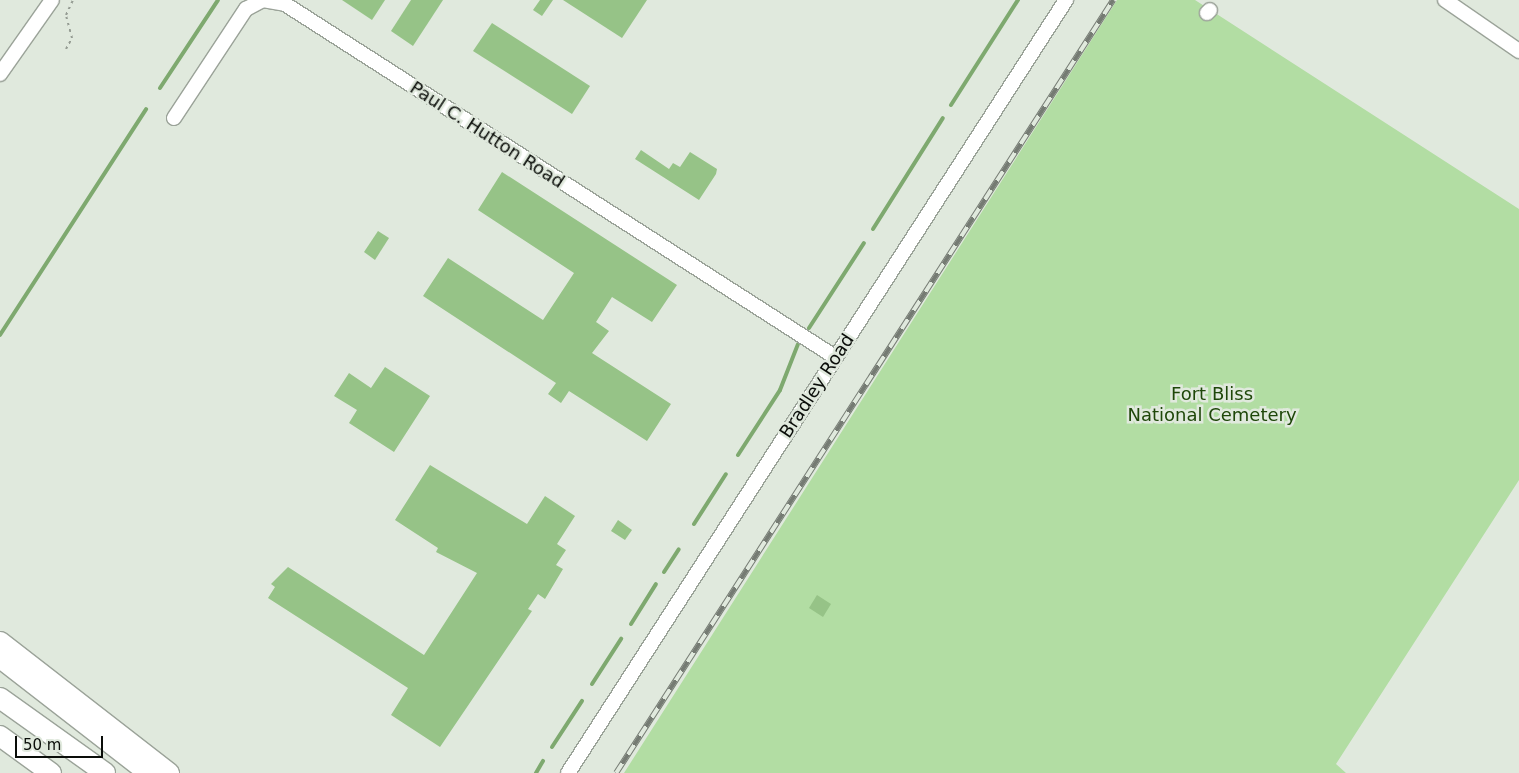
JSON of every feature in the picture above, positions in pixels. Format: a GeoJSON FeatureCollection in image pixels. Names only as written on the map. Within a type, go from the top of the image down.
{"type":"FeatureCollection","features":[{"type":"Feature","properties":{"kind":"highway"},"geometry":{"type":"LineString","coordinates":[[0,642],[169,773]]}},
{"type":"Feature","properties":{"kind":"highway"},"geometry":{"type":"LineString","coordinates":[[0,698],[105,773]]}},
{"type":"Feature","properties":{"kind":"highway"},"geometry":{"type":"LineString","coordinates":[[0,736],[51,773]]}},
{"type":"Feature","properties":{"kind":"main road"},"geometry":{"type":"LineString","coordinates":[[0,659],[147,773]]}},
{"type":"Feature","properties":{"kind":"street"},"geometry":{"type":"LineString","coordinates":[[0,74],[52,0]]}},
{"type":"Feature","properties":{"kind":"street","name":"Paul C. Hutton Road"},"geometry":{"type":"LineString","coordinates":[[174,118],[246,9],[263,0],[285,4],[836,357]]}},
{"type":"Feature","properties":{"kind":"street","name":"Bradley Road"},"geometry":{"type":"LineString","coordinates":[[568,773],[1066,0]]}},
{"type":"Feature","properties":{"kind":"street"},"geometry":{"type":"LineString","coordinates":[[1445,0],[1519,51]]}},
{"type":"Feature","properties":{"kind":"path"},"geometry":{"type":"LineString","coordinates":[[66,49],[72,38],[66,15],[73,0]]}},
{"type":"Feature","properties":{"kind":"green space","name":"Fort Bliss National Cemetery"},"geometry":{"type":"Polygon","coordinates":[[[1117,0],[1195,0],[1519,209],[1519,480],[1336,764],[1346,773],[624,773],[1117,0]]]}},
{"type":"Feature","properties":{"kind":"building"},"geometry":{"type":"Polygon","coordinates":[[[342,0],[385,0],[372,20],[342,0]]]}},
{"type":"Feature","properties":{"kind":"building"},"geometry":{"type":"Polygon","coordinates":[[[411,0],[443,0],[413,46],[391,31],[411,0]]]}},
{"type":"Feature","properties":{"kind":"building"},"geometry":{"type":"Polygon","coordinates":[[[540,0],[553,0],[542,16],[533,10],[540,0]]]}},
{"type":"Feature","properties":{"kind":"building"},"geometry":{"type":"Polygon","coordinates":[[[563,0],[647,0],[622,38],[563,0]]]}},
{"type":"Feature","properties":{"kind":"building"},"geometry":{"type":"Polygon","coordinates":[[[492,23],[590,86],[572,114],[473,51],[492,23]]]}},
{"type":"Feature","properties":{"kind":"building"},"geometry":{"type":"Polygon","coordinates":[[[641,150],[669,169],[673,163],[680,167],[690,152],[717,169],[716,174],[699,200],[635,159],[641,150]]]}},
{"type":"Feature","properties":{"kind":"building"},"geometry":{"type":"Polygon","coordinates":[[[502,172],[677,285],[652,322],[612,297],[596,322],[609,331],[592,353],[671,404],[647,441],[569,391],[561,403],[548,394],[556,383],[423,296],[448,258],[543,320],[574,273],[478,210],[502,172]]]}},
{"type":"Feature","properties":{"kind":"building"},"geometry":{"type":"Polygon","coordinates":[[[378,231],[389,238],[375,260],[364,252],[378,231]]]}},
{"type":"Feature","properties":{"kind":"building"},"geometry":{"type":"Polygon","coordinates":[[[385,367],[430,396],[394,452],[349,423],[357,410],[334,396],[349,373],[371,388],[385,367]]]}},
{"type":"Feature","properties":{"kind":"building"},"geometry":{"type":"Polygon","coordinates":[[[430,465],[527,524],[545,496],[575,516],[557,544],[566,550],[556,565],[563,569],[545,599],[538,594],[528,609],[532,611],[440,747],[391,715],[408,688],[268,598],[275,587],[271,584],[288,567],[424,655],[477,573],[436,552],[438,548],[395,520],[430,465]]]}},
{"type":"Feature","properties":{"kind":"building"},"geometry":{"type":"Polygon","coordinates":[[[618,520],[632,530],[625,540],[611,531],[618,520]]]}},
{"type":"Feature","properties":{"kind":"building"},"geometry":{"type":"Polygon","coordinates":[[[817,595],[831,604],[823,617],[809,608],[817,595]]]}},
{"type":"Feature","properties":{"kind":"waterway"},"geometry":{"type":"LineString","coordinates":[[160,88],[218,0]]}},
{"type":"Feature","properties":{"kind":"waterway"},"geometry":{"type":"LineString","coordinates":[[951,105],[1018,0]]}},
{"type":"Feature","properties":{"kind":"waterway"},"geometry":{"type":"LineString","coordinates":[[0,335],[146,109]]}},
{"type":"Feature","properties":{"kind":"waterway"},"geometry":{"type":"LineString","coordinates":[[873,229],[943,118]]}},
{"type":"Feature","properties":{"kind":"waterway"},"geometry":{"type":"LineString","coordinates":[[809,328],[864,243]]}},
{"type":"Feature","properties":{"kind":"waterway"},"geometry":{"type":"LineString","coordinates":[[738,455],[780,390],[798,344]]}},
{"type":"Feature","properties":{"kind":"waterway"},"geometry":{"type":"LineString","coordinates":[[694,524],[726,474]]}},
{"type":"Feature","properties":{"kind":"waterway"},"geometry":{"type":"LineString","coordinates":[[664,572],[679,549]]}},
{"type":"Feature","properties":{"kind":"waterway"},"geometry":{"type":"LineString","coordinates":[[631,624],[656,584]]}},
{"type":"Feature","properties":{"kind":"waterway"},"geometry":{"type":"LineString","coordinates":[[592,684],[621,639]]}},
{"type":"Feature","properties":{"kind":"waterway"},"geometry":{"type":"LineString","coordinates":[[552,747],[582,701]]}},
{"type":"Feature","properties":{"kind":"waterway"},"geometry":{"type":"LineString","coordinates":[[536,773],[543,761]]}},
{"type":"Feature","properties":{"kind":"railway"},"geometry":{"type":"LineString","coordinates":[[616,773],[1113,0]]}}]}
